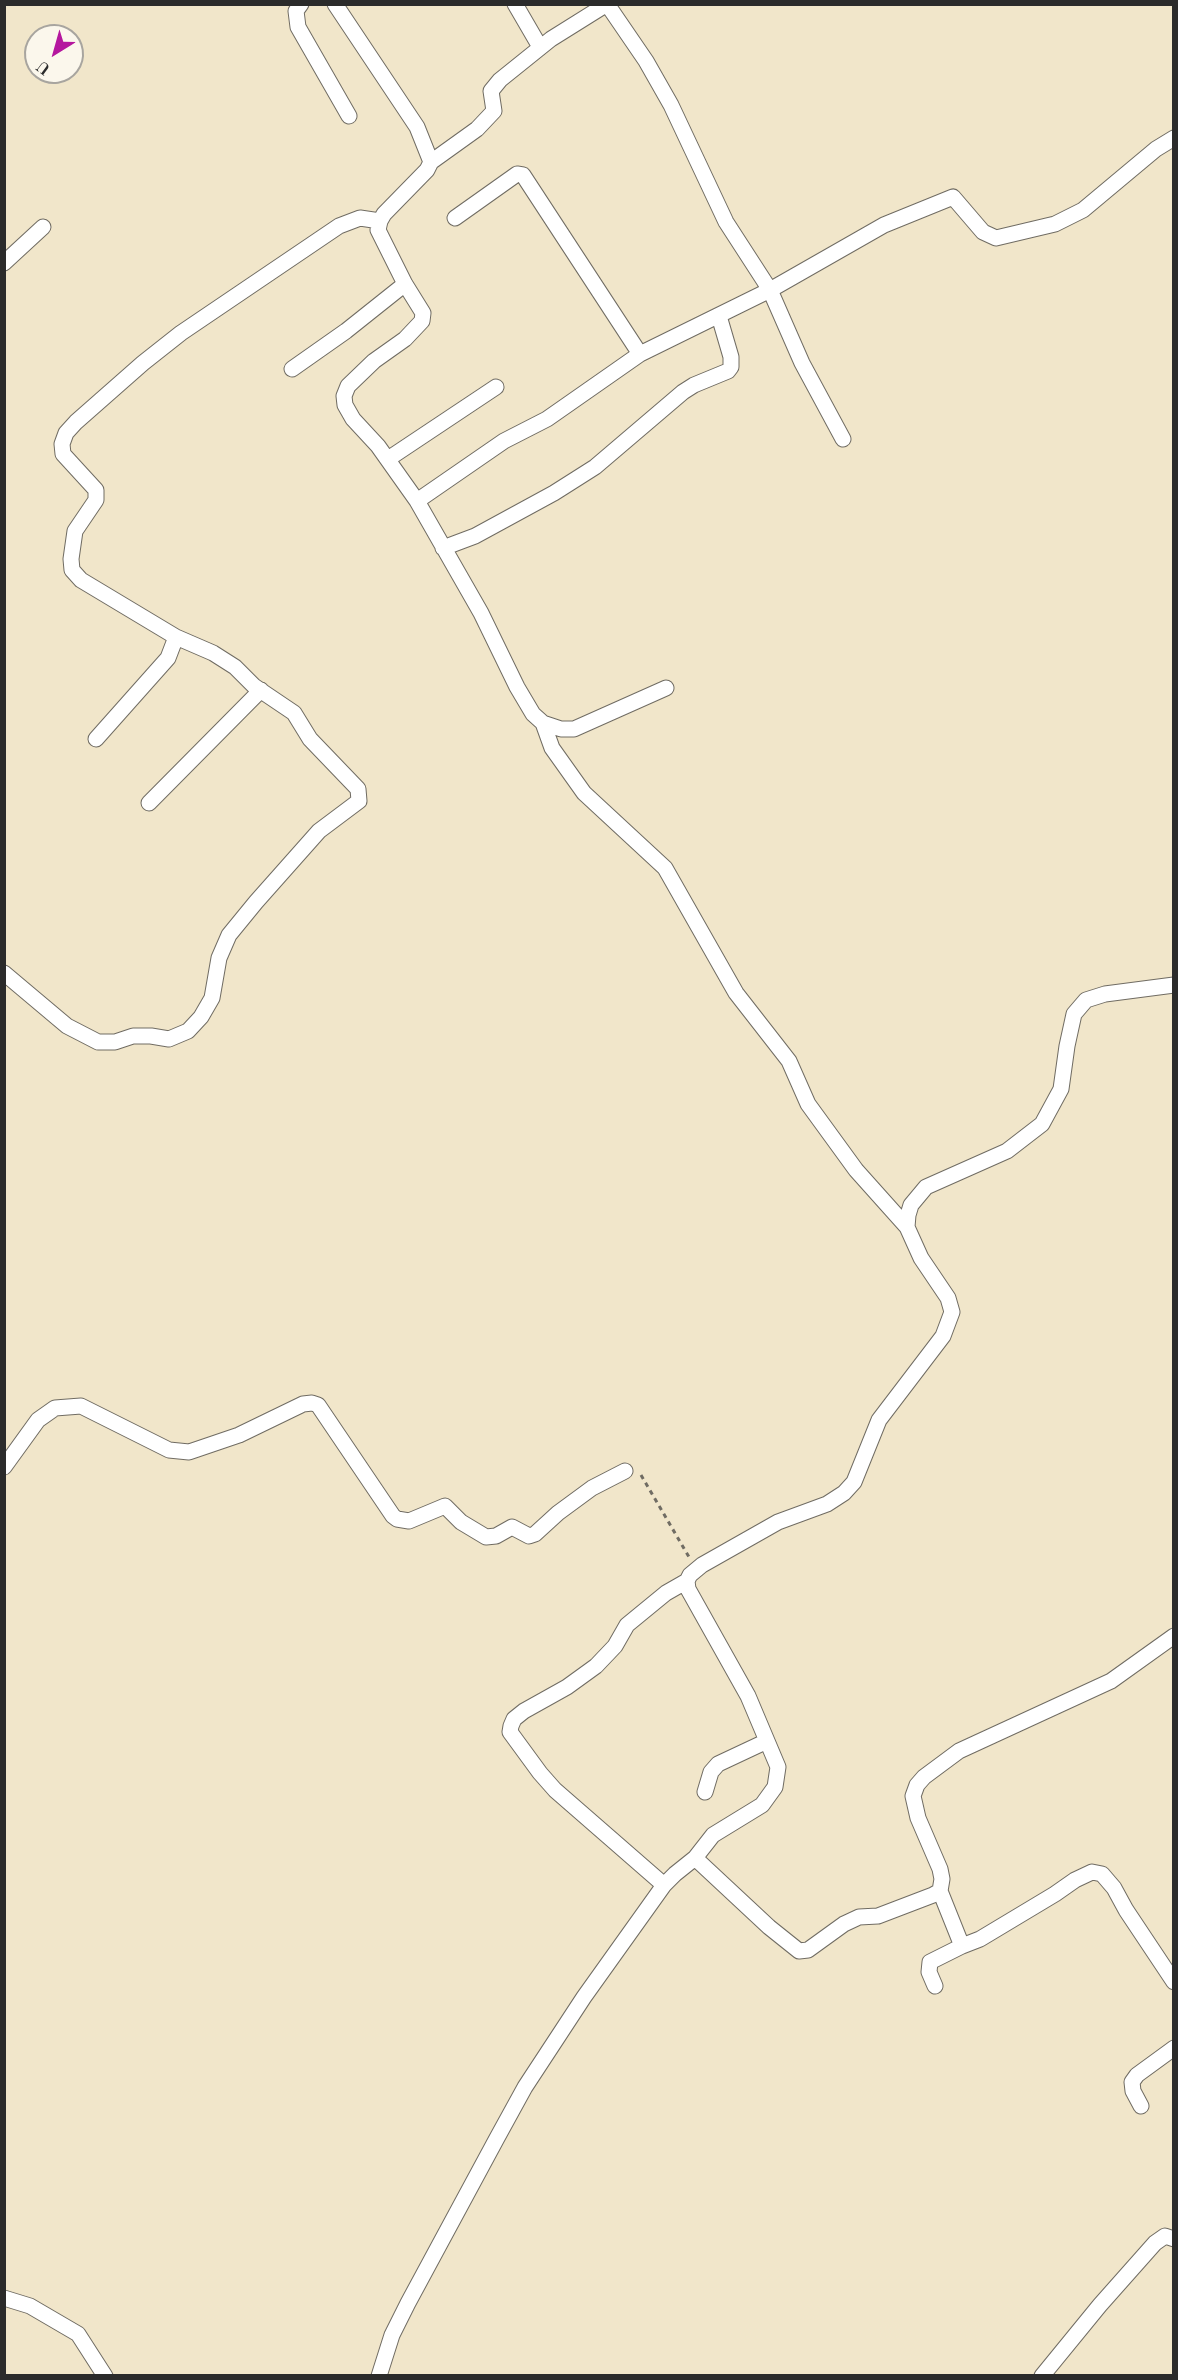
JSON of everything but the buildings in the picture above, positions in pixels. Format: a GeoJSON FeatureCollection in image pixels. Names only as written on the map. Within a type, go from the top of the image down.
{"type":"FeatureCollection","features":[{"type":"Feature","properties":{"kind":"street"},"geometry":{"type":"LineString","coordinates":[[301,4],[296,11],[298,27],[349,116]]}},
{"type":"Feature","properties":{"kind":"street"},"geometry":{"type":"LineString","coordinates":[[335,4],[417,127],[431,162]]}},
{"type":"Feature","properties":{"kind":"street"},"geometry":{"type":"LineString","coordinates":[[515,4],[540,47]]}},
{"type":"Feature","properties":{"kind":"street"},"geometry":{"type":"LineString","coordinates":[[666,688],[574,729],[561,729],[543,723],[533,714],[517,687],[481,613],[417,501],[378,446],[353,419],[345,405],[344,396],[348,386],[374,360],[405,339],[422,321],[423,313],[384,246],[378,230],[380,221],[427,170],[431,162],[477,129],[494,111],[491,91],[500,80],[540,47],[607,4],[646,61],[671,105],[726,222],[770,290],[802,363],[843,439]]}},
{"type":"Feature","properties":{"kind":"street"},"geometry":{"type":"LineString","coordinates":[[417,501],[504,441],[547,419],[640,354],[770,290],[884,225],[953,197],[984,232],[996,237],[1055,224],[1083,210],[1156,149],[1173,138]]}},
{"type":"Feature","properties":{"kind":"street"},"geometry":{"type":"LineString","coordinates":[[455,218],[517,174],[523,175],[640,354]]}},
{"type":"Feature","properties":{"kind":"street"},"geometry":{"type":"LineString","coordinates":[[4,973],[67,1026],[98,1042],[116,1042],[133,1036],[169,1039],[188,1031],[212,998],[219,958],[229,935],[319,831],[359,801],[358,789],[310,739],[294,713],[261,690],[235,667],[213,653],[176,637],[81,580],[72,570],[71,559],[75,531],[96,500],[96,490],[63,454],[62,444],[66,433],[143,363],[181,333],[339,226],[360,218],[380,221]]}},
{"type":"Feature","properties":{"kind":"street"},"geometry":{"type":"LineString","coordinates":[[4,263],[43,227]]}},
{"type":"Feature","properties":{"kind":"street"},"geometry":{"type":"LineString","coordinates":[[292,369],[336,339],[405,284]]}},
{"type":"Feature","properties":{"kind":"street"},"geometry":{"type":"LineString","coordinates":[[442,548],[475,536],[554,493],[596,467],[683,392],[728,371],[731,367],[731,357],[719,316]]}},
{"type":"Feature","properties":{"kind":"street"},"geometry":{"type":"LineString","coordinates":[[388,459],[496,387]]}},
{"type":"Feature","properties":{"kind":"street"},"geometry":{"type":"LineString","coordinates":[[96,739],[168,658],[176,637]]}},
{"type":"Feature","properties":{"kind":"street"},"geometry":{"type":"LineString","coordinates":[[149,803],[261,690]]}},
{"type":"Feature","properties":{"kind":"street"},"geometry":{"type":"LineString","coordinates":[[543,723],[552,748],[584,793],[665,868],[736,993],[789,1061],[808,1104],[856,1170],[907,1227],[921,1258],[948,1298],[952,1312],[942,1336],[879,1420],[854,1482],[844,1493],[827,1504],[778,1522],[692,1575],[627,1625],[615,1646],[596,1666],[567,1688],[524,1711],[514,1719],[510,1732],[555,1790],[664,1886]]}},
{"type":"Feature","properties":{"kind":"street"},"geometry":{"type":"LineString","coordinates":[[907,1227],[911,1205],[926,1187],[1007,1151],[1041,1124],[1061,1089],[1066,1046],[1074,1014],[1086,1000],[1105,994],[1173,985]]}},
{"type":"Feature","properties":{"kind":"street"},"geometry":{"type":"LineString","coordinates":[[4,1467],[38,1420],[55,1408],[81,1406],[169,1450],[189,1452],[238,1435],[303,1404],[312,1403],[318,1405],[397,1519],[409,1521],[445,1506],[461,1522],[486,1536],[496,1536],[513,1527],[529,1536],[535,1534],[558,1513],[592,1488],[626,1471]]}},
{"type":"Feature","properties":{"kind":"street"},"geometry":{"type":"LineString","coordinates":[[379,2376],[392,2335],[408,2303],[525,2087],[584,1997],[664,1886],[695,1858],[713,1835],[762,1805],[775,1787],[778,1767],[748,1696],[688,1589],[692,1575]]}},
{"type":"Feature","properties":{"kind":"street"},"geometry":{"type":"LineString","coordinates":[[962,1946],[940,1891],[942,1886],[940,1869],[918,1818],[913,1796],[917,1785],[924,1777],[960,1751],[1111,1681],[1173,1636]]}},
{"type":"Feature","properties":{"kind":"street"},"geometry":{"type":"LineString","coordinates":[[705,1792],[711,1772],[718,1764],[767,1741]]}},
{"type":"Feature","properties":{"kind":"street"},"geometry":{"type":"LineString","coordinates":[[695,1858],[769,1927],[799,1951],[808,1950],[844,1924],[859,1917],[878,1916],[940,1891]]}},
{"type":"Feature","properties":{"kind":"street"},"geometry":{"type":"LineString","coordinates":[[934,1986],[929,1972],[930,1962],[980,1939],[1075,1880],[1092,1872],[1102,1874],[1114,1888],[1173,1982]]}},
{"type":"Feature","properties":{"kind":"street"},"geometry":{"type":"LineString","coordinates":[[1141,2106],[1133,2091],[1132,2082],[1137,2075],[1173,2048]]}},
{"type":"Feature","properties":{"kind":"street"},"geometry":{"type":"LineString","coordinates":[[1042,2376],[1155,2243],[1165,2236],[1173,2239]]}},
{"type":"Feature","properties":{"kind":"street"},"geometry":{"type":"LineString","coordinates":[[4,2298],[30,2306],[78,2334],[105,2376]]}},
{"type":"Feature","properties":{"kind":"path"},"geometry":{"type":"LineString","coordinates":[[626,1471],[633,1468],[641,1474],[692,1575]]}}]}
